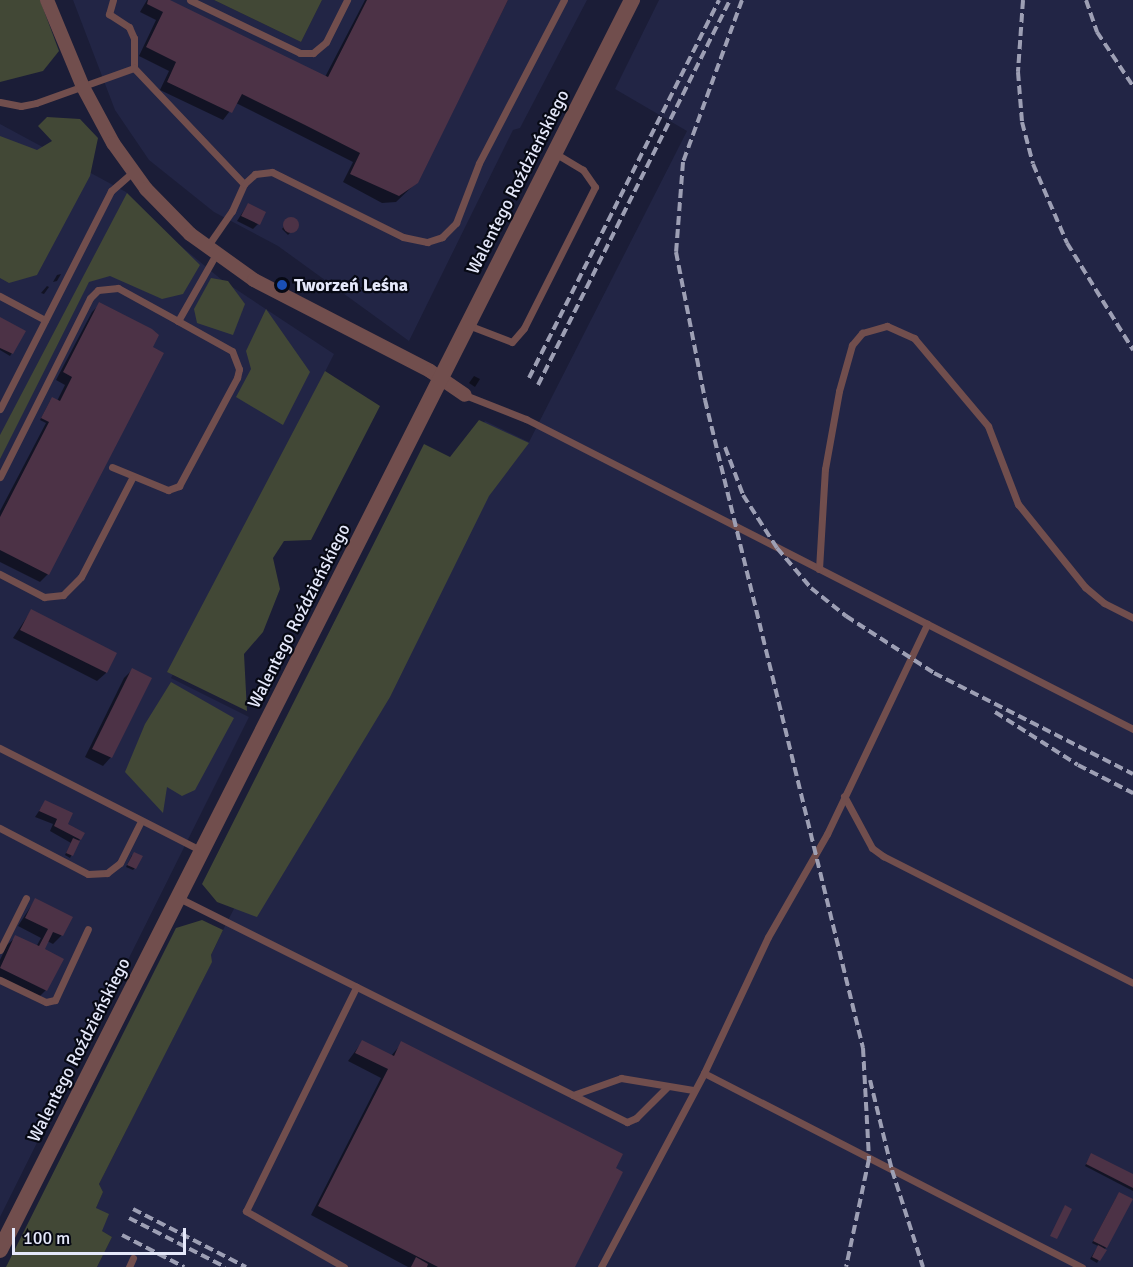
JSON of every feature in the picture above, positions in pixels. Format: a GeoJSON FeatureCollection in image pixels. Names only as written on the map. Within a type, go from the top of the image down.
{"type":"FeatureCollection","features":[{"type":"Feature","properties":{"kind":"street"},"geometry":{"type":"LineString","coordinates":[[48,0],[83,87],[134,172],[175,219],[211,251],[281,296],[441,379],[465,395]]}},
{"type":"Feature","properties":{"kind":"street","name":"Walentego Roździeńskiego"},"geometry":{"type":"LineString","coordinates":[[1,1244],[632,0]]}},
{"type":"Feature","properties":{"kind":"lane"},"geometry":{"type":"LineString","coordinates":[[113,0],[109,14],[129,27],[134,38],[134,68],[244,184]]}},
{"type":"Feature","properties":{"kind":"lane"},"geometry":{"type":"LineString","coordinates":[[190,0],[300,53],[313,53],[326,42],[347,0]]}},
{"type":"Feature","properties":{"kind":"lane"},"geometry":{"type":"LineString","coordinates":[[178,321],[244,184],[255,174],[272,172],[403,237],[427,242],[442,237],[456,223],[479,163],[564,0]]}},
{"type":"Feature","properties":{"kind":"lane"},"geometry":{"type":"LineString","coordinates":[[0,102],[21,106],[134,68]]}},
{"type":"Feature","properties":{"kind":"lane"},"geometry":{"type":"LineString","coordinates":[[468,325],[512,342],[539,298],[595,187],[583,170],[555,153]]}},
{"type":"Feature","properties":{"kind":"lane"},"geometry":{"type":"LineString","coordinates":[[0,409],[111,190],[134,172]]}},
{"type":"Feature","properties":{"kind":"lane"},"geometry":{"type":"LineString","coordinates":[[0,477],[90,298],[98,290],[118,288],[232,351],[239,369],[237,378],[178,486],[168,490],[132,478],[112,467]]}},
{"type":"Feature","properties":{"kind":"lane"},"geometry":{"type":"LineString","coordinates":[[0,296],[45,320]]}},
{"type":"Feature","properties":{"kind":"lane"},"geometry":{"type":"LineString","coordinates":[[819,569],[825,469],[839,391],[852,345],[862,333],[887,326],[914,338],[988,426],[1018,504],[1085,587],[1104,603],[1133,618]]}},
{"type":"Feature","properties":{"kind":"lane"},"geometry":{"type":"LineString","coordinates":[[465,395],[526,419],[1133,729]]}},
{"type":"Feature","properties":{"kind":"lane"},"geometry":{"type":"LineString","coordinates":[[0,574],[44,597],[63,595],[81,577],[132,478]]}},
{"type":"Feature","properties":{"kind":"lane"},"geometry":{"type":"LineString","coordinates":[[601,1267],[704,1073],[768,937],[844,796],[927,624]]}},
{"type":"Feature","properties":{"kind":"lane"},"geometry":{"type":"LineString","coordinates":[[0,748],[202,851]]}},
{"type":"Feature","properties":{"kind":"lane"},"geometry":{"type":"LineString","coordinates":[[844,796],[872,848],[883,856],[1133,983]]}},
{"type":"Feature","properties":{"kind":"lane"},"geometry":{"type":"LineString","coordinates":[[0,828],[88,874],[107,873],[120,863],[141,821]]}},
{"type":"Feature","properties":{"kind":"lane"},"geometry":{"type":"LineString","coordinates":[[178,897],[627,1122],[636,1118],[668,1086]]}},
{"type":"Feature","properties":{"kind":"lane"},"geometry":{"type":"LineString","coordinates":[[0,950],[26,898]]}},
{"type":"Feature","properties":{"kind":"lane"},"geometry":{"type":"LineString","coordinates":[[0,980],[46,1002],[55,1000],[88,929]]}},
{"type":"Feature","properties":{"kind":"lane"},"geometry":{"type":"LineString","coordinates":[[344,1267],[246,1211],[356,987]]}},
{"type":"Feature","properties":{"kind":"lane"},"geometry":{"type":"LineString","coordinates":[[704,1073],[1082,1267]]}},
{"type":"Feature","properties":{"kind":"lane"},"geometry":{"type":"LineString","coordinates":[[573,1095],[621,1077],[693,1090]]}},
{"type":"Feature","properties":{"kind":"lane"},"geometry":{"type":"LineString","coordinates":[[129,1267],[133,1258]]}},
{"type":"Feature","properties":{"kind":"shaded area"},"geometry":{"type":"Polygon","coordinates":[[[73,0],[214,0],[301,42],[322,0],[587,0],[520,128],[513,130],[409,341],[278,246],[214,212],[149,160],[115,110],[73,0]]]}},
{"type":"Feature","properties":{"kind":"shaded area"},"geometry":{"type":"Polygon","coordinates":[[[659,0],[1133,0],[1133,1267],[97,1267],[112,1237],[102,1231],[96,1208],[103,1192],[99,1184],[211,963],[211,955],[223,930],[485,421],[529,442],[687,131],[615,89],[659,0]]]}},
{"type":"Feature","properties":{"kind":"shaded area"},"geometry":{"type":"Polygon","coordinates":[[[0,124],[126,192],[148,219],[222,280],[334,354],[171,678],[249,717],[0,1217],[0,124]]]}},
{"type":"Feature","properties":{"kind":"green space"},"geometry":{"type":"Polygon","coordinates":[[[0,0],[40,0],[59,51],[43,71],[0,82],[0,0]]]}},
{"type":"Feature","properties":{"kind":"green space"},"geometry":{"type":"Polygon","coordinates":[[[214,0],[322,0],[301,42],[214,0]]]}},
{"type":"Feature","properties":{"kind":"green space"},"geometry":{"type":"Polygon","coordinates":[[[47,117],[80,119],[98,138],[90,176],[37,275],[9,283],[0,278],[0,136],[37,150],[52,141],[38,126],[47,117]]]}},
{"type":"Feature","properties":{"kind":"green space"},"geometry":{"type":"Polygon","coordinates":[[[127,193],[200,265],[183,294],[162,299],[110,276],[89,282],[0,459],[0,435],[127,193]]]}},
{"type":"Feature","properties":{"kind":"green space"},"geometry":{"type":"Polygon","coordinates":[[[211,278],[228,281],[245,304],[233,335],[197,323],[194,309],[211,278]]]}},
{"type":"Feature","properties":{"kind":"green space"},"geometry":{"type":"Polygon","coordinates":[[[266,309],[310,372],[283,425],[236,397],[251,369],[246,351],[266,309]]]}},
{"type":"Feature","properties":{"kind":"green space"},"geometry":{"type":"Polygon","coordinates":[[[325,371],[380,406],[311,540],[284,541],[273,558],[280,589],[263,632],[244,654],[247,711],[167,672],[325,371]]]}},
{"type":"Feature","properties":{"kind":"green space"},"geometry":{"type":"Polygon","coordinates":[[[479,420],[529,443],[489,496],[390,697],[257,917],[217,902],[202,884],[424,444],[450,457],[479,420]]]}},
{"type":"Feature","properties":{"kind":"green space"},"geometry":{"type":"Polygon","coordinates":[[[171,682],[234,718],[195,790],[182,796],[167,787],[163,813],[125,772],[145,724],[171,682]]]}},
{"type":"Feature","properties":{"kind":"green space"},"geometry":{"type":"Polygon","coordinates":[[[202,920],[223,930],[211,955],[212,962],[99,1184],[103,1192],[96,1208],[109,1214],[102,1231],[112,1237],[97,1267],[6,1267],[176,928],[202,920]]]}},
{"type":"Feature","properties":{"kind":"building"},"geometry":{"type":"Polygon","coordinates":[[[148,0],[170,0],[328,77],[367,0],[508,0],[418,183],[399,196],[350,174],[360,153],[242,94],[232,113],[167,82],[176,62],[146,47],[163,12],[147,4],[148,0]]]}},
{"type":"Feature","properties":{"kind":"building"},"geometry":{"type":"Polygon","coordinates":[[[248,203],[266,212],[260,225],[241,216],[248,203]]]}},
{"type":"Feature","properties":{"kind":"building"},"geometry":{"type":"Polygon","coordinates":[[[288,217],[294,217],[299,225],[297,231],[288,233],[283,228],[283,222],[288,217]]]}},
{"type":"Feature","properties":{"kind":"building"},"geometry":{"type":"Polygon","coordinates":[[[99,302],[152,329],[159,335],[153,347],[164,353],[49,575],[0,550],[0,517],[49,422],[41,418],[52,397],[60,401],[72,377],[63,372],[99,302]]]}},
{"type":"Feature","properties":{"kind":"building"},"geometry":{"type":"Polygon","coordinates":[[[0,317],[26,331],[13,354],[0,348],[0,317]]]}},
{"type":"Feature","properties":{"kind":"building"},"geometry":{"type":"Polygon","coordinates":[[[31,609],[117,653],[107,673],[20,630],[31,609]]]}},
{"type":"Feature","properties":{"kind":"building"},"geometry":{"type":"Polygon","coordinates":[[[132,668],[152,678],[112,758],[92,749],[132,668]]]}},
{"type":"Feature","properties":{"kind":"building"},"geometry":{"type":"Polygon","coordinates":[[[45,800],[73,813],[68,824],[85,833],[81,840],[54,826],[57,819],[39,811],[45,800]]]}},
{"type":"Feature","properties":{"kind":"building"},"geometry":{"type":"Polygon","coordinates":[[[73,838],[80,841],[73,856],[66,853],[73,838]]]}},
{"type":"Feature","properties":{"kind":"building"},"geometry":{"type":"Polygon","coordinates":[[[134,852],[143,856],[136,869],[127,865],[134,852]]]}},
{"type":"Feature","properties":{"kind":"building"},"geometry":{"type":"Polygon","coordinates":[[[35,898],[73,917],[63,936],[53,932],[45,949],[64,959],[47,991],[0,968],[15,935],[39,946],[48,929],[25,918],[35,898]]]}},
{"type":"Feature","properties":{"kind":"building"},"geometry":{"type":"Polygon","coordinates":[[[362,1040],[394,1056],[401,1041],[623,1154],[616,1168],[623,1172],[575,1267],[438,1267],[318,1206],[388,1069],[355,1053],[362,1040]]]}},
{"type":"Feature","properties":{"kind":"building"},"geometry":{"type":"Polygon","coordinates":[[[1091,1153],[1133,1174],[1133,1188],[1086,1164],[1091,1153]]]}},
{"type":"Feature","properties":{"kind":"building"},"geometry":{"type":"Polygon","coordinates":[[[1119,1192],[1133,1199],[1107,1248],[1093,1241],[1119,1192]]]}},
{"type":"Feature","properties":{"kind":"building"},"geometry":{"type":"Polygon","coordinates":[[[1065,1205],[1072,1209],[1057,1239],[1050,1236],[1065,1205]]]}},
{"type":"Feature","properties":{"kind":"building"},"geometry":{"type":"Polygon","coordinates":[[[1098,1245],[1107,1250],[1100,1261],[1092,1257],[1098,1245]]]}},
{"type":"Feature","properties":{"kind":"building"},"geometry":{"type":"Polygon","coordinates":[[[416,1257],[428,1264],[427,1267],[411,1267],[416,1257]]]}},
{"type":"Feature","properties":{"kind":"railway"},"geometry":{"type":"LineString","coordinates":[[529,378],[719,0]]}},
{"type":"Feature","properties":{"kind":"railway"},"geometry":{"type":"LineString","coordinates":[[538,385],[730,0]]}},
{"type":"Feature","properties":{"kind":"railway"},"geometry":{"type":"LineString","coordinates":[[742,0],[683,162],[676,252],[705,400],[863,1048],[869,1159],[846,1267]]}},
{"type":"Feature","properties":{"kind":"railway"},"geometry":{"type":"LineString","coordinates":[[1023,0],[1018,72],[1022,122],[1033,164],[1067,243],[1133,350]]}},
{"type":"Feature","properties":{"kind":"railway"},"geometry":{"type":"LineString","coordinates":[[1086,0],[1097,32],[1133,86]]}},
{"type":"Feature","properties":{"kind":"railway"},"geometry":{"type":"LineString","coordinates":[[725,447],[743,495],[777,548],[811,588],[846,616],[934,673],[1133,774]]}},
{"type":"Feature","properties":{"kind":"railway"},"geometry":{"type":"LineString","coordinates":[[995,712],[1078,765],[1133,793]]}},
{"type":"Feature","properties":{"kind":"railway"},"geometry":{"type":"LineString","coordinates":[[870,1080],[892,1170],[923,1267]]}},
{"type":"Feature","properties":{"kind":"railway"},"geometry":{"type":"LineString","coordinates":[[133,1209],[246,1267]]}},
{"type":"Feature","properties":{"kind":"railway"},"geometry":{"type":"LineString","coordinates":[[129,1218],[225,1267]]}},
{"type":"Feature","properties":{"kind":"railway"},"geometry":{"type":"LineString","coordinates":[[122,1235],[184,1267]]}},
{"type":"Feature","properties":{"kind":"place","name":"Tworzeń Leśna"},"geometry":{"type":"Point","coordinates":[282,285]}}]}
